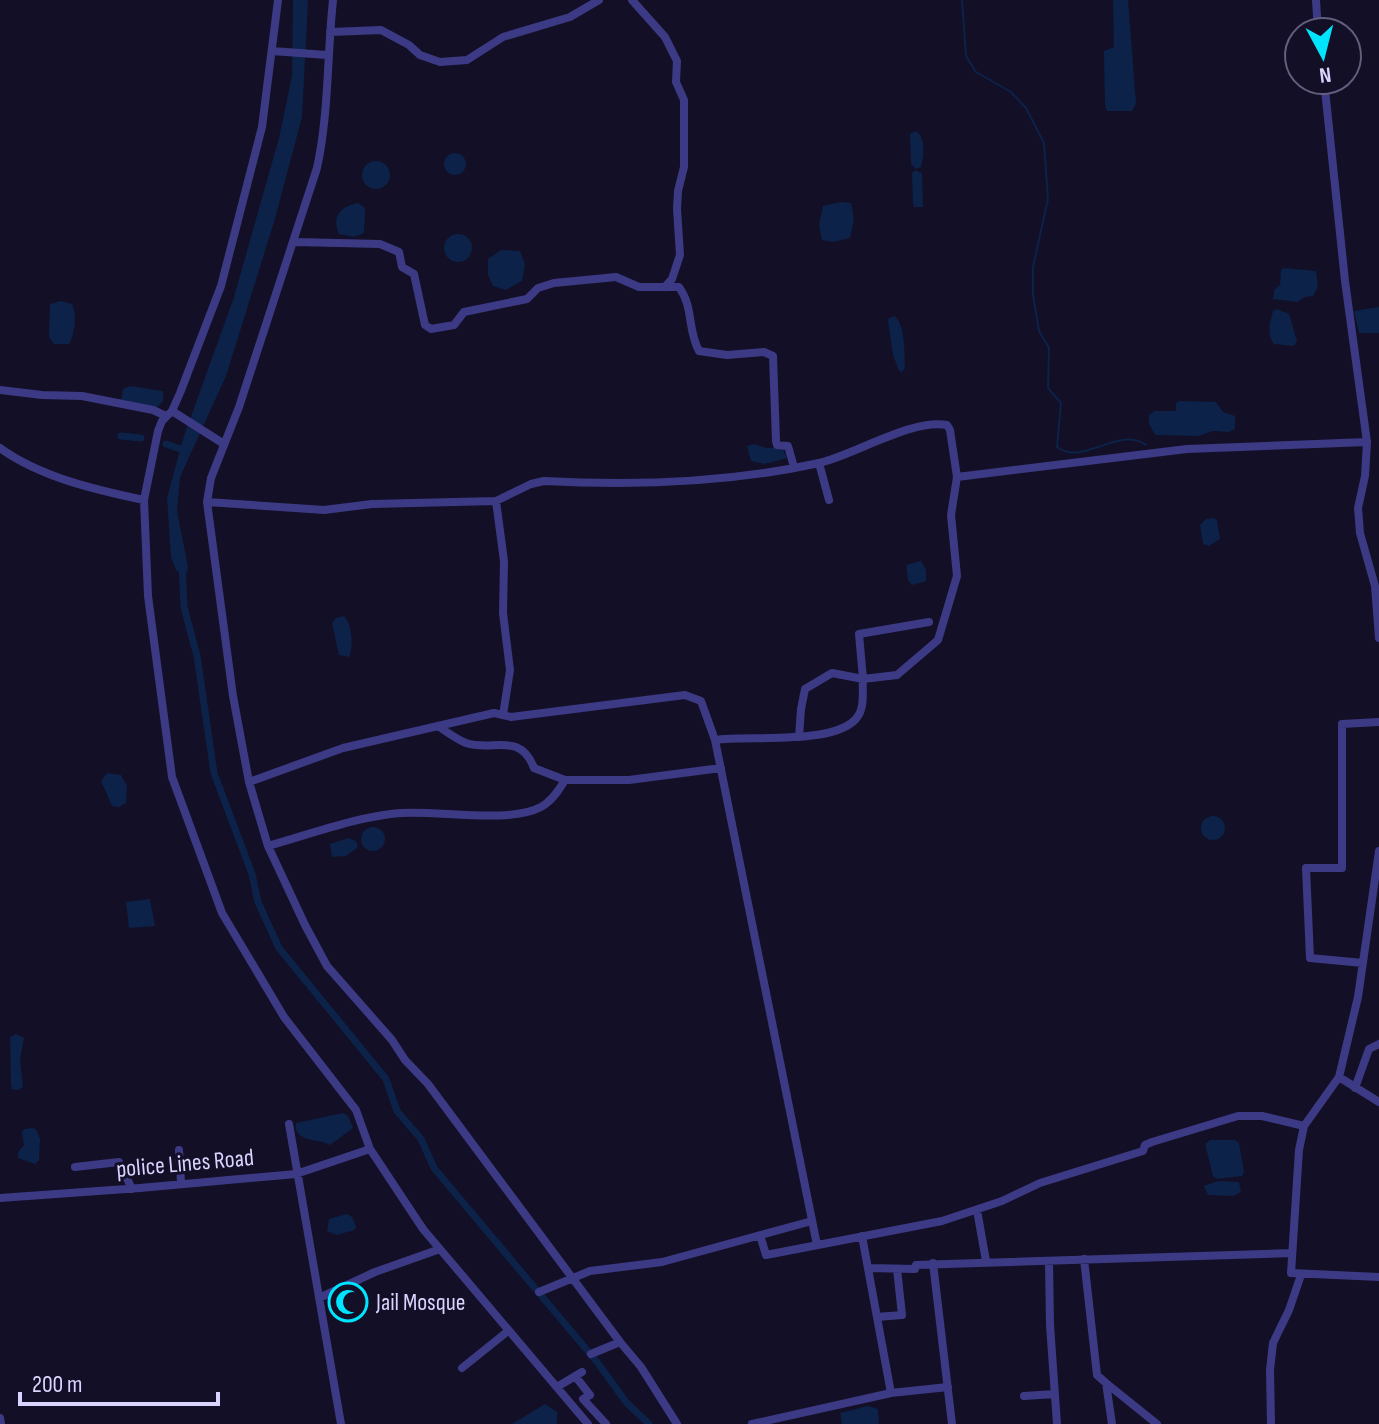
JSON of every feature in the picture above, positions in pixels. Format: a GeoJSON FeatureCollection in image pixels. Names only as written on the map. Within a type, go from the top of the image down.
{"type":"FeatureCollection","features":[{"type":"Feature","properties":{"kind":"street"},"geometry":{"type":"LineString","coordinates":[[278,0],[262,127],[221,286],[169,414],[158,431],[144,500],[148,596],[172,777],[222,913],[284,1017],[356,1110],[370,1149],[423,1229],[588,1424]]}},
{"type":"Feature","properties":{"kind":"street"},"geometry":{"type":"LineString","coordinates":[[333,0],[327,55],[325,132],[317,168],[295,242],[211,478],[207,502],[233,696],[249,782],[268,846],[327,966],[428,1084],[641,1367],[677,1424]]}},
{"type":"Feature","properties":{"kind":"street"},"geometry":{"type":"LineString","coordinates":[[330,32],[381,30],[409,45],[420,55],[440,62],[467,60],[503,37],[570,17],[599,0]]}},
{"type":"Feature","properties":{"kind":"street"},"geometry":{"type":"LineString","coordinates":[[632,0],[665,37],[677,61],[676,82],[684,100],[684,167],[678,191],[680,255],[672,279],[665,287]]}},
{"type":"Feature","properties":{"kind":"street"},"geometry":{"type":"LineString","coordinates":[[272,51],[327,55]]}},
{"type":"Feature","properties":{"kind":"street"},"geometry":{"type":"LineString","coordinates":[[1326,96],[1345,281],[1367,442],[1365,476],[1358,508],[1360,533],[1375,586],[1379,638]]}},
{"type":"Feature","properties":{"kind":"street"},"geometry":{"type":"LineString","coordinates":[[295,242],[380,244],[399,252],[402,267],[414,274],[425,325],[431,329],[454,325],[464,312],[527,299],[538,288],[554,283],[616,277],[639,287],[679,287],[689,301],[694,341],[699,351],[727,355],[764,352],[773,356],[776,441],[777,445],[788,446],[794,467]]}},
{"type":"Feature","properties":{"kind":"street"},"geometry":{"type":"LineString","coordinates":[[0,390],[96,398],[153,410],[169,414],[224,444]]}},
{"type":"Feature","properties":{"kind":"street"},"geometry":{"type":"LineString","coordinates":[[207,502],[324,510],[372,504],[496,501],[544,481],[683,483],[819,463],[917,427],[942,424],[950,430],[957,477],[951,515],[957,576],[938,640],[897,675],[863,679],[832,673],[805,689],[799,737]]}},
{"type":"Feature","properties":{"kind":"street"},"geometry":{"type":"LineString","coordinates":[[957,477],[1187,449],[1367,442]]}},
{"type":"Feature","properties":{"kind":"street"},"geometry":{"type":"LineString","coordinates":[[0,448],[12,457],[48,473],[144,500]]}},
{"type":"Feature","properties":{"kind":"street"},"geometry":{"type":"LineString","coordinates":[[819,463],[829,500]]}},
{"type":"Feature","properties":{"kind":"street"},"geometry":{"type":"LineString","coordinates":[[496,501],[504,561],[503,613],[510,670],[503,715]]}},
{"type":"Feature","properties":{"kind":"street"},"geometry":{"type":"LineString","coordinates":[[715,740],[799,737],[834,731],[857,718],[861,709],[863,679],[859,634],[929,622]]}},
{"type":"Feature","properties":{"kind":"street"},"geometry":{"type":"LineString","coordinates":[[249,782],[343,748],[494,713],[527,715],[685,695],[701,701],[721,768],[817,1245]]}},
{"type":"Feature","properties":{"kind":"street"},"geometry":{"type":"LineString","coordinates":[[1363,963],[1310,958],[1306,868],[1342,868],[1342,724],[1379,722]]}},
{"type":"Feature","properties":{"kind":"street"},"geometry":{"type":"LineString","coordinates":[[438,726],[469,744],[512,745],[529,754],[534,768],[565,780],[629,780],[721,768]]}},
{"type":"Feature","properties":{"kind":"street"},"geometry":{"type":"LineString","coordinates":[[268,846],[397,813],[511,814],[540,808],[556,795],[565,780]]}},
{"type":"Feature","properties":{"kind":"street"},"geometry":{"type":"LineString","coordinates":[[1379,851],[1358,997],[1339,1077],[1304,1126],[1299,1150],[1291,1273],[1379,1277]]}},
{"type":"Feature","properties":{"kind":"street"},"geometry":{"type":"LineString","coordinates":[[1355,1088],[1369,1049],[1379,1044]]}},
{"type":"Feature","properties":{"kind":"street"},"geometry":{"type":"LineString","coordinates":[[1339,1077],[1379,1102]]}},
{"type":"Feature","properties":{"kind":"street"},"geometry":{"type":"LineString","coordinates":[[760,1235],[766,1255],[942,1221],[1040,1183],[1143,1151],[1145,1145],[1152,1142],[1225,1119],[1262,1116],[1304,1126]]}},
{"type":"Feature","properties":{"kind":"street"},"geometry":{"type":"LineString","coordinates":[[289,1124],[341,1424]]}},
{"type":"Feature","properties":{"kind":"street","name":"police Lines Road"},"geometry":{"type":"LineString","coordinates":[[0,1198],[296,1174],[370,1149]]}},
{"type":"Feature","properties":{"kind":"street"},"geometry":{"type":"LineString","coordinates":[[179,1150],[181,1182]]}},
{"type":"Feature","properties":{"kind":"street"},"geometry":{"type":"LineString","coordinates":[[75,1167],[119,1162],[132,1189]]}},
{"type":"Feature","properties":{"kind":"street"},"geometry":{"type":"LineString","coordinates":[[123,1172],[136,1170]]}},
{"type":"Feature","properties":{"kind":"street"},"geometry":{"type":"LineString","coordinates":[[977,1210],[986,1261]]}},
{"type":"Feature","properties":{"kind":"street"},"geometry":{"type":"LineString","coordinates":[[539,1292],[590,1271],[662,1262],[812,1221]]}},
{"type":"Feature","properties":{"kind":"street"},"geometry":{"type":"LineString","coordinates":[[862,1236],[891,1393]]}},
{"type":"Feature","properties":{"kind":"street"},"geometry":{"type":"LineString","coordinates":[[319,1298],[375,1272],[440,1249]]}},
{"type":"Feature","properties":{"kind":"street"},"geometry":{"type":"LineString","coordinates":[[869,1268],[915,1269],[916,1265],[933,1263],[986,1261],[1049,1262],[1292,1253]]}},
{"type":"Feature","properties":{"kind":"street"},"geometry":{"type":"LineString","coordinates":[[1084,1259],[1097,1375],[1157,1424]]}},
{"type":"Feature","properties":{"kind":"street"},"geometry":{"type":"LineString","coordinates":[[1049,1262],[1057,1424]]}},
{"type":"Feature","properties":{"kind":"street"},"geometry":{"type":"LineString","coordinates":[[933,1263],[952,1424]]}},
{"type":"Feature","properties":{"kind":"street"},"geometry":{"type":"LineString","coordinates":[[877,1317],[902,1315],[897,1269]]}},
{"type":"Feature","properties":{"kind":"street"},"geometry":{"type":"LineString","coordinates":[[1271,1424],[1273,1343],[1301,1275]]}},
{"type":"Feature","properties":{"kind":"street"},"geometry":{"type":"LineString","coordinates":[[462,1368],[508,1331]]}},
{"type":"Feature","properties":{"kind":"street"},"geometry":{"type":"LineString","coordinates":[[591,1354],[620,1342]]}},
{"type":"Feature","properties":{"kind":"street"},"geometry":{"type":"LineString","coordinates":[[557,1387],[579,1374],[590,1395],[583,1399],[606,1424]]}},
{"type":"Feature","properties":{"kind":"street"},"geometry":{"type":"LineString","coordinates":[[1106,1383],[1112,1424]]}},
{"type":"Feature","properties":{"kind":"street"},"geometry":{"type":"LineString","coordinates":[[752,1424],[891,1393],[948,1387]]}},
{"type":"Feature","properties":{"kind":"street"},"geometry":{"type":"LineString","coordinates":[[1024,1396],[1055,1394]]}},
{"type":"Feature","properties":{"kind":"street"},"geometry":{"type":"LineString","coordinates":[[0,1418],[1,1424]]}},
{"type":"Feature","properties":{"kind":"water"},"geometry":{"type":"Polygon","coordinates":[[[293,0],[308,0],[302,117],[274,222],[226,376],[180,477],[177,511],[188,567],[187,572],[181,574],[171,557],[167,498],[184,436],[234,297],[279,138],[292,76],[293,0]]]}},
{"type":"Feature","properties":{"kind":"water"},"geometry":{"type":"Polygon","coordinates":[[[1113,0],[1128,0],[1136,104],[1132,111],[1107,111],[1105,105],[1104,51],[1114,47],[1113,0]]]}},
{"type":"Feature","properties":{"kind":"water"},"geometry":{"type":"Polygon","coordinates":[[[916,131],[921,138],[923,158],[921,167],[916,169],[911,164],[910,134],[916,131]]]}},
{"type":"Feature","properties":{"kind":"water"},"geometry":{"type":"Polygon","coordinates":[[[455,153],[463,156],[466,164],[463,172],[455,175],[447,172],[444,164],[447,156],[455,153]]]}},
{"type":"Feature","properties":{"kind":"water"},"geometry":{"type":"Polygon","coordinates":[[[376,161],[386,165],[390,175],[386,185],[376,189],[366,185],[362,175],[366,165],[376,161]]]}},
{"type":"Feature","properties":{"kind":"water"},"geometry":{"type":"Polygon","coordinates":[[[915,170],[922,173],[923,207],[914,207],[913,204],[912,173],[915,170]]]}},
{"type":"Feature","properties":{"kind":"water"},"geometry":{"type":"Polygon","coordinates":[[[358,203],[365,208],[364,233],[354,237],[339,234],[336,222],[339,213],[358,203]]]}},
{"type":"Feature","properties":{"kind":"water"},"geometry":{"type":"Polygon","coordinates":[[[851,203],[854,219],[850,238],[833,242],[822,240],[819,225],[823,206],[851,203]]]}},
{"type":"Feature","properties":{"kind":"water"},"geometry":{"type":"Polygon","coordinates":[[[458,234],[468,238],[472,248],[468,258],[458,262],[448,258],[444,248],[448,238],[458,234]]]}},
{"type":"Feature","properties":{"kind":"water"},"geometry":{"type":"Polygon","coordinates":[[[501,250],[520,251],[525,264],[522,281],[506,290],[493,286],[488,275],[488,259],[501,250]]]}},
{"type":"Feature","properties":{"kind":"water"},"geometry":{"type":"Polygon","coordinates":[[[1284,268],[1316,271],[1318,287],[1313,296],[1297,302],[1273,299],[1284,268]]]}},
{"type":"Feature","properties":{"kind":"water"},"geometry":{"type":"Polygon","coordinates":[[[61,301],[72,304],[74,313],[74,329],[69,344],[54,344],[49,337],[50,304],[61,301]]]}},
{"type":"Feature","properties":{"kind":"water"},"geometry":{"type":"Polygon","coordinates":[[[1379,307],[1379,333],[1359,333],[1354,311],[1379,307]]]}},
{"type":"Feature","properties":{"kind":"water"},"geometry":{"type":"Polygon","coordinates":[[[1277,309],[1289,314],[1297,341],[1294,346],[1274,344],[1272,340],[1270,324],[1273,311],[1277,309]]]}},
{"type":"Feature","properties":{"kind":"water"},"geometry":{"type":"Polygon","coordinates":[[[895,316],[904,340],[905,368],[902,372],[893,355],[888,321],[895,316]]]}},
{"type":"Feature","properties":{"kind":"water"},"geometry":{"type":"Polygon","coordinates":[[[130,386],[163,391],[163,401],[157,408],[121,400],[123,389],[130,386]]]}},
{"type":"Feature","properties":{"kind":"water"},"geometry":{"type":"Polygon","coordinates":[[[1216,402],[1223,412],[1235,416],[1235,429],[1199,436],[1155,435],[1149,424],[1149,415],[1155,411],[1176,411],[1176,403],[1216,402]]]}},
{"type":"Feature","properties":{"kind":"water"},"geometry":{"type":"Polygon","coordinates":[[[754,444],[766,448],[782,447],[787,458],[765,464],[751,461],[747,446],[754,444]]]}},
{"type":"Feature","properties":{"kind":"water"},"geometry":{"type":"Polygon","coordinates":[[[1206,519],[1217,520],[1220,539],[1209,546],[1203,544],[1200,525],[1206,519]]]}},
{"type":"Feature","properties":{"kind":"water"},"geometry":{"type":"Polygon","coordinates":[[[921,561],[926,570],[926,581],[912,585],[906,565],[921,561]]]}},
{"type":"Feature","properties":{"kind":"water"},"geometry":{"type":"Polygon","coordinates":[[[344,616],[351,635],[349,657],[339,655],[332,623],[344,616]]]}},
{"type":"Feature","properties":{"kind":"water"},"geometry":{"type":"Polygon","coordinates":[[[107,773],[121,775],[127,786],[126,803],[119,807],[112,806],[101,781],[107,773]]]}},
{"type":"Feature","properties":{"kind":"water"},"geometry":{"type":"Polygon","coordinates":[[[1213,816],[1222,819],[1225,828],[1222,837],[1213,840],[1204,837],[1201,828],[1204,819],[1213,816]]]}},
{"type":"Feature","properties":{"kind":"water"},"geometry":{"type":"Polygon","coordinates":[[[373,827],[382,830],[385,839],[382,848],[373,851],[364,848],[361,839],[364,830],[373,827]]]}},
{"type":"Feature","properties":{"kind":"water"},"geometry":{"type":"Polygon","coordinates":[[[348,838],[356,841],[358,847],[346,856],[332,857],[330,844],[348,838]]]}},
{"type":"Feature","properties":{"kind":"water"},"geometry":{"type":"Polygon","coordinates":[[[150,899],[155,926],[129,928],[126,902],[150,899]]]}},
{"type":"Feature","properties":{"kind":"water"},"geometry":{"type":"Polygon","coordinates":[[[16,1034],[24,1038],[20,1059],[23,1087],[18,1090],[12,1089],[11,1084],[10,1037],[16,1034]]]}},
{"type":"Feature","properties":{"kind":"water"},"geometry":{"type":"Polygon","coordinates":[[[343,1113],[348,1116],[353,1128],[330,1145],[298,1134],[296,1123],[343,1113]]]}},
{"type":"Feature","properties":{"kind":"water"},"geometry":{"type":"Polygon","coordinates":[[[24,1129],[36,1129],[40,1139],[39,1160],[35,1164],[18,1158],[18,1152],[24,1145],[22,1133],[24,1129]]]}},
{"type":"Feature","properties":{"kind":"water"},"geometry":{"type":"Polygon","coordinates":[[[1210,1140],[1235,1140],[1239,1143],[1242,1176],[1217,1179],[1213,1176],[1206,1148],[1210,1140]]]}},
{"type":"Feature","properties":{"kind":"water"},"geometry":{"type":"Polygon","coordinates":[[[1218,1181],[1239,1182],[1241,1192],[1233,1196],[1208,1195],[1204,1186],[1218,1181]]]}},
{"type":"Feature","properties":{"kind":"water"},"geometry":{"type":"Polygon","coordinates":[[[347,1214],[352,1217],[356,1227],[354,1230],[337,1235],[327,1231],[329,1219],[347,1214]]]}},
{"type":"Feature","properties":{"kind":"water"},"geometry":{"type":"Polygon","coordinates":[[[545,1404],[557,1412],[557,1424],[512,1424],[545,1404]]]}},
{"type":"Feature","properties":{"kind":"water"},"geometry":{"type":"Polygon","coordinates":[[[868,1406],[878,1409],[879,1424],[842,1424],[840,1413],[868,1406]]]}},
{"type":"Feature","properties":{"kind":"waterway"},"geometry":{"type":"LineString","coordinates":[[962,0],[966,56],[976,72],[1011,92],[1026,108],[1044,143],[1048,199],[1033,267],[1033,295],[1039,331],[1049,348],[1048,388],[1061,403],[1057,447],[1067,452],[1078,452],[1124,440],[1135,440],[1146,445]]}},
{"type":"Feature","properties":{"kind":"waterway"},"geometry":{"type":"LineString","coordinates":[[121,436],[141,438]]}},
{"type":"Feature","properties":{"kind":"waterway"},"geometry":{"type":"LineString","coordinates":[[166,444],[186,451]]}},
{"type":"Feature","properties":{"kind":"waterway"},"geometry":{"type":"LineString","coordinates":[[182,565],[184,607],[197,656],[214,773],[252,874],[258,902],[279,948],[386,1079],[397,1111],[421,1139],[434,1168],[597,1362],[626,1402],[649,1424]]}},
{"type":"Feature","properties":{"kind":"place","name":"Jail Mosque"},"geometry":{"type":"Point","coordinates":[348,1302]}}]}
